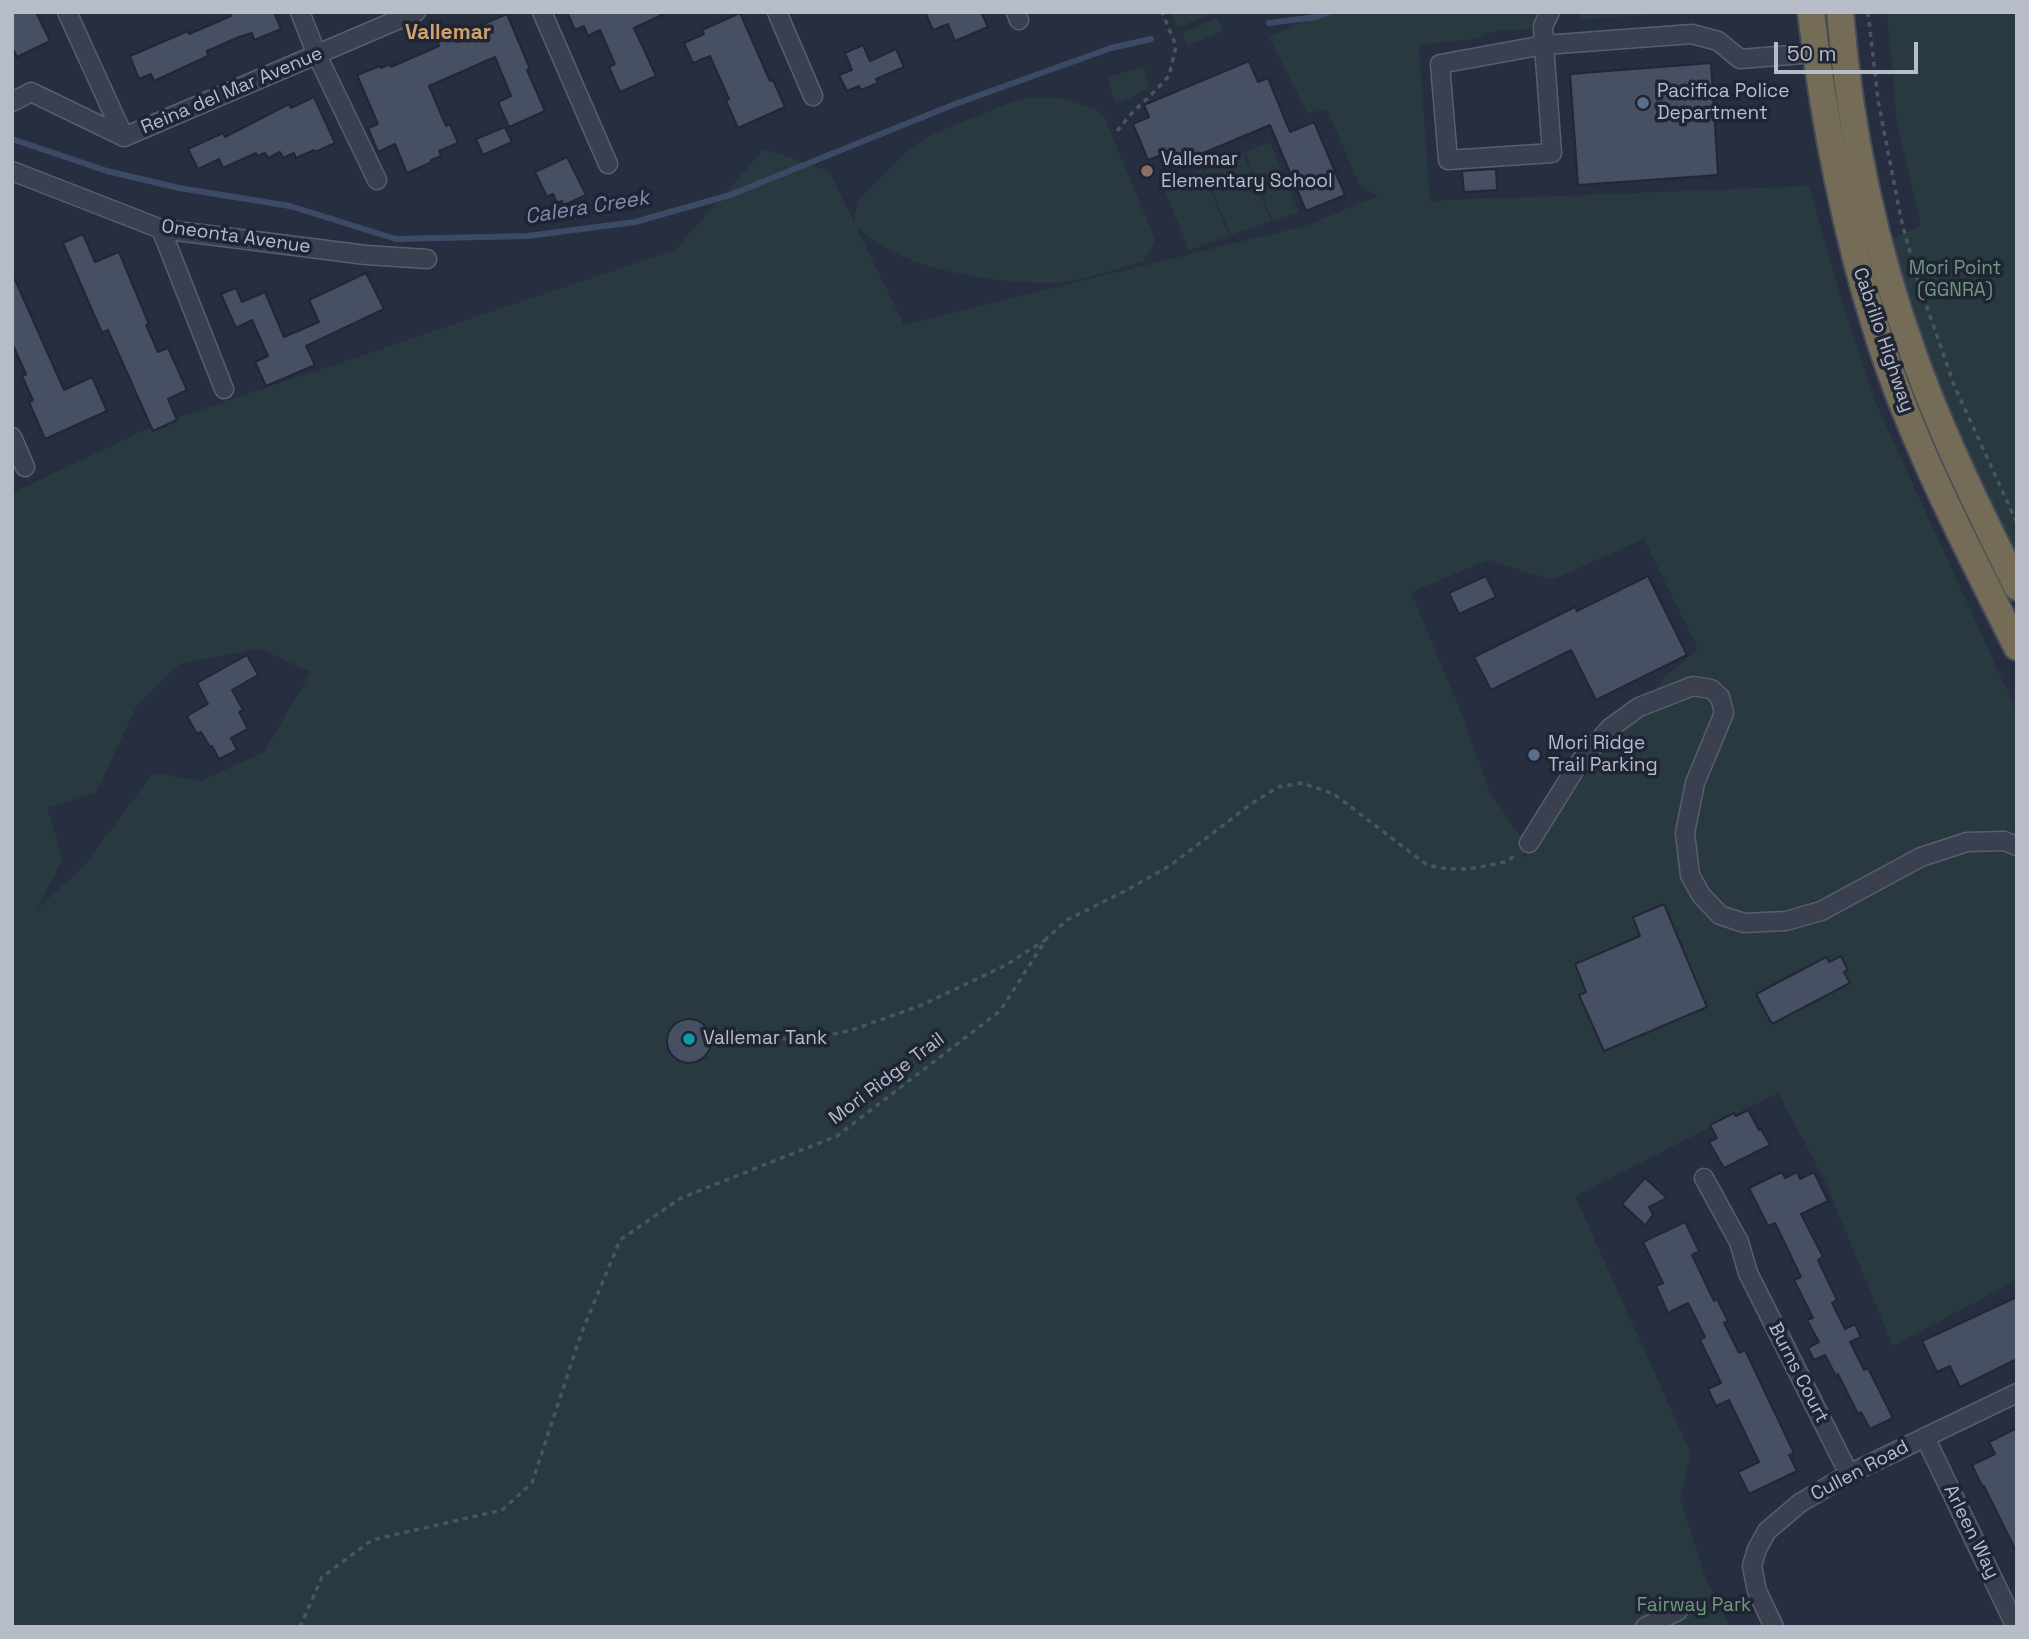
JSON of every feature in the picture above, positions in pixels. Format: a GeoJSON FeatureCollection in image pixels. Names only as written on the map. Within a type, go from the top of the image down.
{"type":"FeatureCollection","features":[{"type":"Feature","properties":{"kind":"highway","name":"Cabrillo Highway"},"geometry":{"type":"LineString","coordinates":[[1811,12],[1840,195],[1879,340],[1919,441],[2017,647]]}},
{"type":"Feature","properties":{"kind":"highway","name":"Cabrillo Highway"},"geometry":{"type":"LineString","coordinates":[[1840,12],[1855,136],[1878,246],[1896,305],[1942,429],[2017,587]]}},
{"type":"Feature","properties":{"kind":"street"},"geometry":{"type":"LineString","coordinates":[[67,12],[124,137]]}},
{"type":"Feature","properties":{"kind":"street"},"geometry":{"type":"LineString","coordinates":[[300,12],[317,55],[377,180]]}},
{"type":"Feature","properties":{"kind":"street","name":"Reina del Mar Avenue"},"geometry":{"type":"LineString","coordinates":[[12,83],[124,137],[416,12]]}},
{"type":"Feature","properties":{"kind":"street"},"geometry":{"type":"LineString","coordinates":[[542,12],[608,164]]}},
{"type":"Feature","properties":{"kind":"street"},"geometry":{"type":"LineString","coordinates":[[777,12],[813,96]]}},
{"type":"Feature","properties":{"kind":"street"},"geometry":{"type":"LineString","coordinates":[[1550,12],[1543,26],[1544,45],[1552,153],[1448,160],[1440,64],[1544,45],[1692,34],[1718,41],[1740,59],[1816,53]]}},
{"type":"Feature","properties":{"kind":"street"},"geometry":{"type":"LineString","coordinates":[[12,102],[31,92]]}},
{"type":"Feature","properties":{"kind":"street","name":"Oneonta Avenue"},"geometry":{"type":"LineString","coordinates":[[12,170],[161,229],[366,255],[427,259]]}},
{"type":"Feature","properties":{"kind":"street"},"geometry":{"type":"LineString","coordinates":[[161,229],[224,389]]}},
{"type":"Feature","properties":{"kind":"street"},"geometry":{"type":"LineString","coordinates":[[12,437],[25,467]]}},
{"type":"Feature","properties":{"kind":"street"},"geometry":{"type":"LineString","coordinates":[[1529,843],[1579,763],[1610,729],[1639,707],[1693,686],[1711,689],[1720,697],[1724,713],[1695,783],[1685,833],[1690,875],[1700,895],[1720,915],[1744,923],[1786,921],[1821,911],[1921,857],[1967,842],[2004,841],[2017,846]]}},
{"type":"Feature","properties":{"kind":"street","name":"Burns Court"},"geometry":{"type":"LineString","coordinates":[[1704,1178],[1739,1242],[1748,1273],[1849,1474]]}},
{"type":"Feature","properties":{"kind":"street","name":"Cullen Road"},"geometry":{"type":"LineString","coordinates":[[1774,1627],[1757,1591],[1752,1566],[1768,1531],[1800,1503],[1849,1474],[2017,1393]]}},
{"type":"Feature","properties":{"kind":"street","name":"Arleen Way"},"geometry":{"type":"LineString","coordinates":[[1925,1437],[2017,1627]]}},
{"type":"Feature","properties":{"kind":"street"},"geometry":{"type":"LineString","coordinates":[[1645,1627],[1678,1611]]}},
{"type":"Feature","properties":{"kind":"path"},"geometry":{"type":"LineString","coordinates":[[1117,131],[1168,76],[1176,46],[1162,12]]}},
{"type":"Feature","properties":{"kind":"path"},"geometry":{"type":"LineString","coordinates":[[1868,12],[1878,100],[1900,219],[1917,278],[1954,385],[2017,523]]}},
{"type":"Feature","properties":{"kind":"path","name":"Mori Ridge Trail"},"geometry":{"type":"LineString","coordinates":[[300,1627],[322,1577],[372,1540],[502,1510],[532,1482],[581,1334],[620,1240],[681,1198],[837,1136],[1000,1011],[1047,938],[1067,920],[1171,865],[1251,804],[1278,787],[1302,783],[1334,794],[1427,864],[1448,869],[1470,869],[1505,862],[1524,851],[1529,843]]}},
{"type":"Feature","properties":{"kind":"path"},"geometry":{"type":"LineString","coordinates":[[734,1031],[786,1039],[821,1037],[852,1030],[922,1005],[1006,965],[1047,938]]}},
{"type":"Feature","properties":{"kind":"green space"},"geometry":{"type":"Polygon","coordinates":[[[1171,12],[1214,12],[1177,28],[1171,12]]]}},
{"type":"Feature","properties":{"kind":"green space","name":"Fairway Park"},"geometry":{"type":"Polygon","coordinates":[[[1324,12],[1536,12],[1531,29],[1490,32],[1475,39],[1419,45],[1430,201],[1809,186],[1840,295],[1875,401],[2017,712],[2017,1280],[1893,1346],[1823,1177],[1778,1093],[1575,1196],[1691,1454],[1680,1498],[1705,1577],[1730,1627],[12,1627],[12,493],[155,425],[675,250],[764,149],[829,171],[855,224],[859,200],[904,154],[933,134],[1019,99],[1041,97],[1065,99],[1096,110],[1105,119],[1155,239],[1143,261],[1065,282],[1000,280],[934,268],[912,260],[873,240],[856,226],[904,325],[1308,225],[1378,196],[1359,184],[1327,109],[1307,113],[1269,37],[1324,12]],[[1644,539],[1552,580],[1489,560],[1411,592],[1463,717],[1489,790],[1520,836],[1524,858],[1619,730],[1669,673],[1698,649],[1644,539]],[[259,649],[181,663],[137,705],[96,793],[47,808],[63,859],[36,910],[85,865],[153,773],[201,781],[264,752],[311,672],[259,649]]]}},
{"type":"Feature","properties":{"kind":"green space"},"geometry":{"type":"Polygon","coordinates":[[[1580,12],[1688,12],[1578,20],[1580,12]]]}},
{"type":"Feature","properties":{"kind":"green space","name":"Mori Point (GGNRA)"},"geometry":{"type":"Polygon","coordinates":[[[1887,12],[2017,12],[2017,587],[1879,246],[1921,225],[1897,123],[1887,12]]]}},
{"type":"Feature","properties":{"kind":"green space"},"geometry":{"type":"Polygon","coordinates":[[[1217,18],[1223,31],[1187,46],[1182,33],[1217,18]]]}},
{"type":"Feature","properties":{"kind":"green space"},"geometry":{"type":"Polygon","coordinates":[[[1144,67],[1149,88],[1120,103],[1114,101],[1108,77],[1144,67]]]}},
{"type":"Feature","properties":{"kind":"green space"},"geometry":{"type":"Polygon","coordinates":[[[1270,142],[1299,212],[1273,221],[1245,152],[1270,142]]]}},
{"type":"Feature","properties":{"kind":"green space"},"geometry":{"type":"Polygon","coordinates":[[[1243,153],[1271,221],[1231,235],[1204,169],[1243,153]]]}},
{"type":"Feature","properties":{"kind":"green space"},"geometry":{"type":"Polygon","coordinates":[[[1202,170],[1229,236],[1189,250],[1163,186],[1202,170]]]}},
{"type":"Feature","properties":{"kind":"building"},"geometry":{"type":"Polygon","coordinates":[[[12,12],[36,12],[50,41],[17,57],[12,47],[12,12]]]}},
{"type":"Feature","properties":{"kind":"building"},"geometry":{"type":"Polygon","coordinates":[[[229,12],[274,12],[281,29],[254,40],[252,33],[239,37],[207,51],[208,56],[154,81],[151,74],[139,79],[130,56],[231,16],[229,12]]]}},
{"type":"Feature","properties":{"kind":"building"},"geometry":{"type":"Polygon","coordinates":[[[567,12],[668,12],[634,28],[656,76],[620,92],[609,67],[615,64],[600,30],[588,36],[584,26],[575,30],[567,12]]]}},
{"type":"Feature","properties":{"kind":"building"},"geometry":{"type":"Polygon","coordinates":[[[925,12],[981,12],[988,27],[955,41],[948,24],[933,30],[925,12]]]}},
{"type":"Feature","properties":{"kind":"building"},"geometry":{"type":"Polygon","coordinates":[[[740,13],[770,81],[773,80],[785,107],[738,128],[726,101],[729,99],[710,56],[693,63],[684,43],[704,34],[702,30],[740,13]]]}},
{"type":"Feature","properties":{"kind":"building"},"geometry":{"type":"Polygon","coordinates":[[[507,14],[545,111],[509,127],[498,102],[511,96],[495,57],[429,86],[446,126],[450,124],[458,143],[439,151],[441,156],[431,160],[432,162],[407,173],[395,144],[378,152],[368,128],[378,124],[357,75],[380,66],[381,68],[390,64],[391,67],[439,46],[438,42],[454,35],[457,42],[484,31],[481,25],[507,14]]]}},
{"type":"Feature","properties":{"kind":"building"},"geometry":{"type":"Polygon","coordinates":[[[863,45],[870,61],[896,49],[904,67],[876,79],[878,83],[861,90],[859,86],[847,91],[839,75],[852,70],[845,53],[863,45]]]}},
{"type":"Feature","properties":{"kind":"building"},"geometry":{"type":"Polygon","coordinates":[[[1249,61],[1258,82],[1268,78],[1290,132],[1314,122],[1345,195],[1306,211],[1270,125],[1170,167],[1164,154],[1148,160],[1133,124],[1149,117],[1144,105],[1249,61]]]}},
{"type":"Feature","properties":{"kind":"building","name":"Pacifica Police Department"},"geometry":{"type":"Polygon","coordinates":[[[1711,63],[1718,175],[1578,185],[1570,74],[1711,63]]]}},
{"type":"Feature","properties":{"kind":"building"},"geometry":{"type":"Polygon","coordinates":[[[314,97],[335,143],[296,158],[294,153],[283,158],[280,152],[268,158],[265,153],[257,156],[256,153],[223,168],[219,159],[198,169],[188,149],[223,133],[225,137],[289,104],[291,108],[314,97]]]}},
{"type":"Feature","properties":{"kind":"building"},"geometry":{"type":"Polygon","coordinates":[[[505,127],[512,142],[483,155],[476,139],[505,127]]]}},
{"type":"Feature","properties":{"kind":"building"},"geometry":{"type":"Polygon","coordinates":[[[567,157],[586,195],[564,205],[562,201],[557,203],[553,194],[547,197],[535,172],[567,157]]]}},
{"type":"Feature","properties":{"kind":"building"},"geometry":{"type":"Polygon","coordinates":[[[1496,169],[1497,190],[1464,192],[1462,171],[1496,169]]]}},
{"type":"Feature","properties":{"kind":"building"},"geometry":{"type":"Polygon","coordinates":[[[83,234],[95,262],[119,252],[158,352],[168,348],[187,390],[168,399],[177,420],[153,431],[108,330],[102,333],[63,243],[83,234]]]}},
{"type":"Feature","properties":{"kind":"building"},"geometry":{"type":"Polygon","coordinates":[[[12,273],[64,390],[92,377],[107,411],[45,439],[29,402],[33,400],[22,376],[26,374],[12,343],[12,273]]]}},
{"type":"Feature","properties":{"kind":"building"},"geometry":{"type":"Polygon","coordinates":[[[366,273],[384,309],[306,346],[315,365],[266,386],[255,362],[268,356],[252,320],[236,328],[221,294],[236,288],[242,302],[265,292],[284,337],[319,322],[309,300],[366,273]]]}},
{"type":"Feature","properties":{"kind":"building"},"geometry":{"type":"Polygon","coordinates":[[[1486,576],[1496,597],[1459,614],[1449,593],[1486,576]]]}},
{"type":"Feature","properties":{"kind":"building"},"geometry":{"type":"Polygon","coordinates":[[[1648,576],[1687,655],[1596,700],[1571,650],[1491,690],[1474,657],[1575,607],[1577,611],[1648,576]]]}},
{"type":"Feature","properties":{"kind":"building"},"geometry":{"type":"Polygon","coordinates":[[[247,655],[258,675],[232,690],[243,710],[239,712],[248,729],[231,738],[237,750],[219,759],[201,732],[197,734],[187,716],[208,704],[197,683],[247,655]]]}},
{"type":"Feature","properties":{"kind":"building"},"geometry":{"type":"Polygon","coordinates":[[[1664,904],[1707,1007],[1604,1051],[1579,995],[1586,992],[1575,964],[1640,936],[1633,917],[1664,904]]]}},
{"type":"Feature","properties":{"kind":"building"},"geometry":{"type":"Polygon","coordinates":[[[1841,956],[1848,970],[1844,972],[1850,983],[1772,1024],[1756,994],[1826,957],[1829,962],[1841,956]]]}},
{"type":"Feature","properties":{"kind":"building","name":"Vallemar Tank"},"geometry":{"type":"Polygon","coordinates":[[[689,1019],[698,1020],[705,1025],[710,1032],[710,1050],[705,1057],[698,1062],[689,1063],[680,1062],[673,1057],[668,1050],[667,1041],[668,1032],[673,1025],[680,1020],[689,1019]]]}},
{"type":"Feature","properties":{"kind":"building"},"geometry":{"type":"Polygon","coordinates":[[[1748,1110],[1770,1145],[1724,1168],[1709,1142],[1717,1138],[1710,1125],[1734,1113],[1736,1116],[1748,1110]]]}},
{"type":"Feature","properties":{"kind":"building"},"geometry":{"type":"Polygon","coordinates":[[[1782,1172],[1785,1178],[1797,1172],[1800,1179],[1814,1172],[1828,1201],[1801,1214],[1823,1257],[1818,1260],[1837,1300],[1832,1303],[1845,1329],[1855,1324],[1861,1337],[1850,1342],[1864,1370],[1868,1368],[1893,1418],[1870,1429],[1861,1412],[1858,1414],[1825,1355],[1814,1360],[1808,1348],[1819,1342],[1807,1320],[1813,1318],[1794,1280],[1801,1277],[1775,1223],[1768,1226],[1749,1188],[1782,1172]]]}},
{"type":"Feature","properties":{"kind":"building"},"geometry":{"type":"Polygon","coordinates":[[[1645,1178],[1667,1198],[1649,1207],[1653,1215],[1645,1225],[1622,1204],[1645,1178]]]}},
{"type":"Feature","properties":{"kind":"building"},"geometry":{"type":"Polygon","coordinates":[[[1685,1222],[1699,1251],[1692,1255],[1714,1301],[1717,1299],[1728,1321],[1724,1323],[1739,1353],[1745,1350],[1794,1453],[1789,1455],[1797,1471],[1749,1494],[1738,1472],[1759,1462],[1729,1400],[1716,1406],[1708,1389],[1721,1383],[1700,1340],[1705,1337],[1688,1303],[1668,1313],[1656,1286],[1663,1283],[1643,1242],[1685,1222]]]}},
{"type":"Feature","properties":{"kind":"building"},"geometry":{"type":"Polygon","coordinates":[[[2017,1297],[2017,1359],[1960,1387],[1950,1366],[1937,1372],[1922,1341],[2017,1297]]]}},
{"type":"Feature","properties":{"kind":"building"},"geometry":{"type":"Polygon","coordinates":[[[2017,1428],[2017,1553],[1972,1465],[1995,1454],[1989,1442],[2017,1428]]]}},
{"type":"Feature","properties":{"kind":"waterway","name":"Calera Creek"},"geometry":{"type":"LineString","coordinates":[[1269,23],[1316,17],[1329,12]]}},
{"type":"Feature","properties":{"kind":"waterway","name":"Calera Creek"},"geometry":{"type":"LineString","coordinates":[[12,139],[107,171],[179,188],[290,206],[396,239],[528,236],[635,222],[730,195],[955,104],[1111,48],[1151,39]]}},
{"type":"Feature","properties":{"kind":"place","name":"Pacifica Police Department"},"geometry":{"type":"Point","coordinates":[1643,103]}},
{"type":"Feature","properties":{"kind":"place","name":"Vallemar Elementary School"},"geometry":{"type":"Point","coordinates":[1147,171]}},
{"type":"Feature","properties":{"kind":"place","name":"Mori Ridge Trail Parking"},"geometry":{"type":"Point","coordinates":[1534,755]}},
{"type":"Feature","properties":{"kind":"place","name":"Vallemar Tank"},"geometry":{"type":"Point","coordinates":[689,1039]}},
{"type":"Feature","properties":{"kind":"district","name":"Vallemar"},"geometry":{"type":"Point","coordinates":[448,33]}}]}
